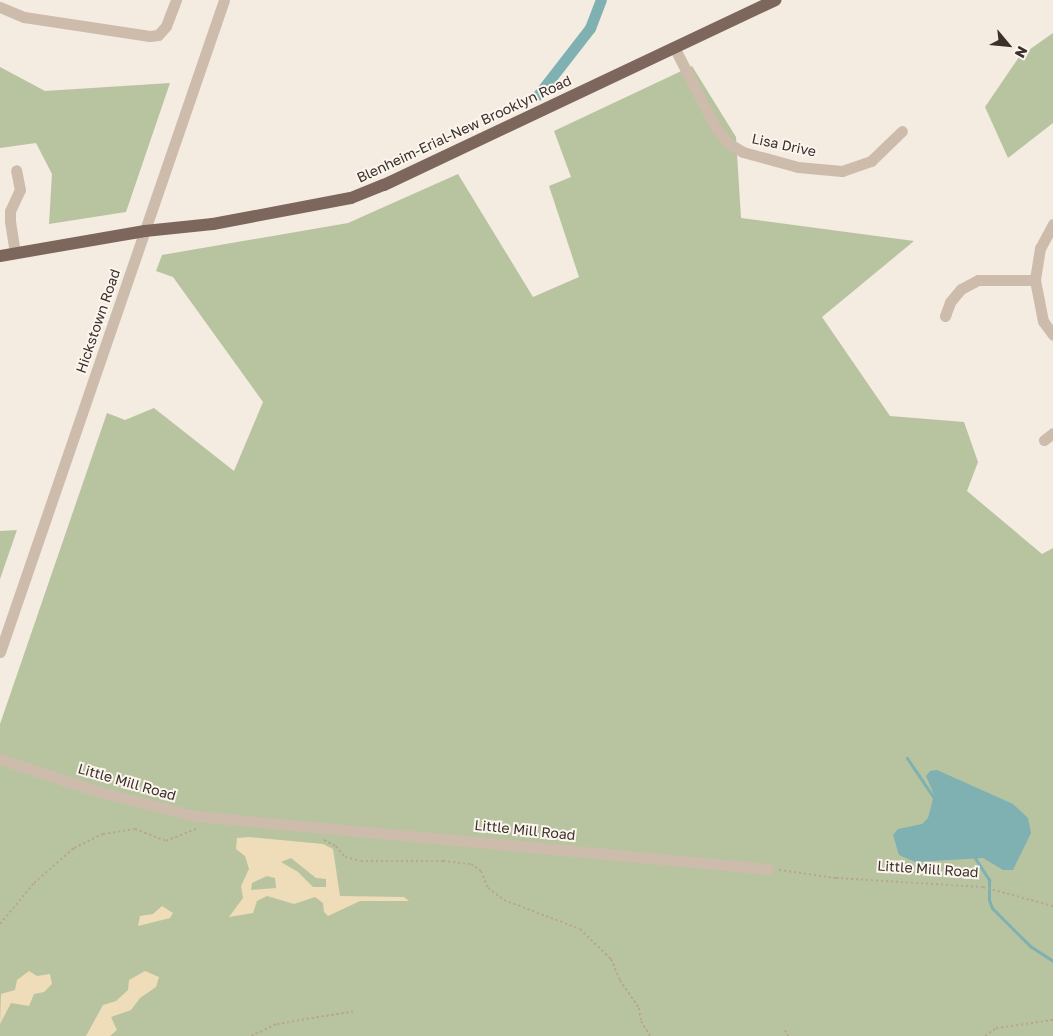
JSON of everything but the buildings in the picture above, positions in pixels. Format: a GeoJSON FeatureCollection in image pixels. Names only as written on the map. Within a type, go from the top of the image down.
{"type":"FeatureCollection","features":[{"type":"Feature","properties":{"kind":"main road","name":"Blenheim-Erial-New Brooklyn Road"},"geometry":{"type":"LineString","coordinates":[[0,256],[145,232],[213,224],[350,198],[384,185],[775,0]]}},
{"type":"Feature","properties":{"kind":"street"},"geometry":{"type":"LineString","coordinates":[[0,7],[24,17],[150,36],[158,35],[166,26],[176,0]]}},
{"type":"Feature","properties":{"kind":"street","name":"Hickstown Road"},"geometry":{"type":"LineString","coordinates":[[0,652],[224,0]]}},
{"type":"Feature","properties":{"kind":"street","name":"Lisa Drive"},"geometry":{"type":"LineString","coordinates":[[674,47],[715,127],[728,143],[743,152],[798,166],[842,171],[870,161],[902,131]]}},
{"type":"Feature","properties":{"kind":"street"},"geometry":{"type":"LineString","coordinates":[[15,253],[10,211],[20,190],[16,170]]}},
{"type":"Feature","properties":{"kind":"street"},"geometry":{"type":"LineString","coordinates":[[1053,224],[1040,248],[1035,280],[1043,321],[1053,335]]}},
{"type":"Feature","properties":{"kind":"street"},"geometry":{"type":"LineString","coordinates":[[945,316],[950,302],[962,289],[978,280],[1035,280]]}},
{"type":"Feature","properties":{"kind":"street","name":"Little Mill Road"},"geometry":{"type":"LineString","coordinates":[[0,759],[147,806],[194,816],[768,869]]}},
{"type":"Feature","properties":{"kind":"path"},"geometry":{"type":"LineString","coordinates":[[0,924],[41,877],[74,848],[103,834],[135,829],[166,841],[192,829],[207,826]]}},
{"type":"Feature","properties":{"kind":"path"},"geometry":{"type":"LineString","coordinates":[[319,838],[336,846],[345,857],[362,861],[443,861],[471,864],[481,871],[488,888],[504,900],[580,929],[611,960],[620,980],[639,1008],[641,1021],[650,1036]]}},
{"type":"Feature","properties":{"kind":"path","name":"Little Mill Road"},"geometry":{"type":"LineString","coordinates":[[768,869],[836,878],[983,887],[1053,906]]}},
{"type":"Feature","properties":{"kind":"path"},"geometry":{"type":"LineString","coordinates":[[251,1036],[277,1024],[355,1011]]}},
{"type":"Feature","properties":{"kind":"path"},"geometry":{"type":"LineString","coordinates":[[985,1036],[996,1028],[1053,1020]]}},
{"type":"Feature","properties":{"kind":"path"},"geometry":{"type":"LineString","coordinates":[[786,1030],[788,1036]]}},
{"type":"Feature","properties":{"kind":"green space"},"geometry":{"type":"Polygon","coordinates":[[[1053,33],[1053,123],[1008,158],[985,107],[1019,57],[1053,33]]]}},
{"type":"Feature","properties":{"kind":"green space"},"geometry":{"type":"Polygon","coordinates":[[[692,66],[736,137],[741,218],[914,241],[822,317],[890,416],[964,422],[978,462],[967,491],[1042,554],[1053,548],[1053,1036],[0,1036],[0,724],[107,413],[125,420],[154,408],[234,471],[263,402],[173,277],[156,271],[162,255],[348,223],[458,174],[533,297],[579,277],[549,186],[571,177],[554,131],[692,66]]]}},
{"type":"Feature","properties":{"kind":"green space"},"geometry":{"type":"Polygon","coordinates":[[[0,67],[45,91],[170,83],[126,212],[49,224],[52,174],[36,143],[0,148],[0,67]]]}},
{"type":"Feature","properties":{"kind":"green space"},"geometry":{"type":"Polygon","coordinates":[[[17,530],[0,579],[0,531],[17,530]]]}},
{"type":"Feature","properties":{"kind":"sand"},"geometry":{"type":"Polygon","coordinates":[[[249,837],[323,844],[333,849],[340,896],[404,897],[409,901],[360,901],[328,916],[324,912],[323,903],[315,897],[294,904],[267,896],[257,901],[253,913],[229,917],[243,898],[241,886],[249,869],[245,856],[236,849],[237,838],[249,837]],[[291,858],[281,862],[298,872],[313,887],[326,887],[326,879],[316,878],[291,858]],[[267,876],[252,883],[251,890],[276,888],[275,878],[267,876]]]}},
{"type":"Feature","properties":{"kind":"sand"},"geometry":{"type":"Polygon","coordinates":[[[162,906],[173,913],[170,918],[138,926],[140,916],[153,914],[162,906]]]}},
{"type":"Feature","properties":{"kind":"sand"},"geometry":{"type":"Polygon","coordinates":[[[29,971],[37,976],[50,974],[52,984],[44,992],[34,994],[29,1006],[11,1003],[0,1024],[1,994],[15,990],[17,980],[29,971]]]}},
{"type":"Feature","properties":{"kind":"sand"},"geometry":{"type":"Polygon","coordinates":[[[145,971],[159,977],[156,987],[140,998],[131,1010],[111,1017],[117,1030],[110,1036],[86,1036],[103,1005],[116,1001],[128,990],[129,980],[145,971]]]}},
{"type":"Feature","properties":{"kind":"water"},"geometry":{"type":"Polygon","coordinates":[[[937,770],[1013,804],[1028,818],[1031,833],[1013,870],[1003,870],[983,858],[915,862],[899,855],[893,835],[898,829],[922,824],[928,818],[934,795],[926,776],[930,771],[937,770]]]}},
{"type":"Feature","properties":{"kind":"waterway"},"geometry":{"type":"LineString","coordinates":[[538,95],[590,28],[601,0]]}},
{"type":"Feature","properties":{"kind":"waterway"},"geometry":{"type":"LineString","coordinates":[[907,758],[936,801]]}},
{"type":"Feature","properties":{"kind":"waterway"},"geometry":{"type":"LineString","coordinates":[[973,855],[989,880],[989,900],[992,908],[1030,946],[1053,961]]}}]}
